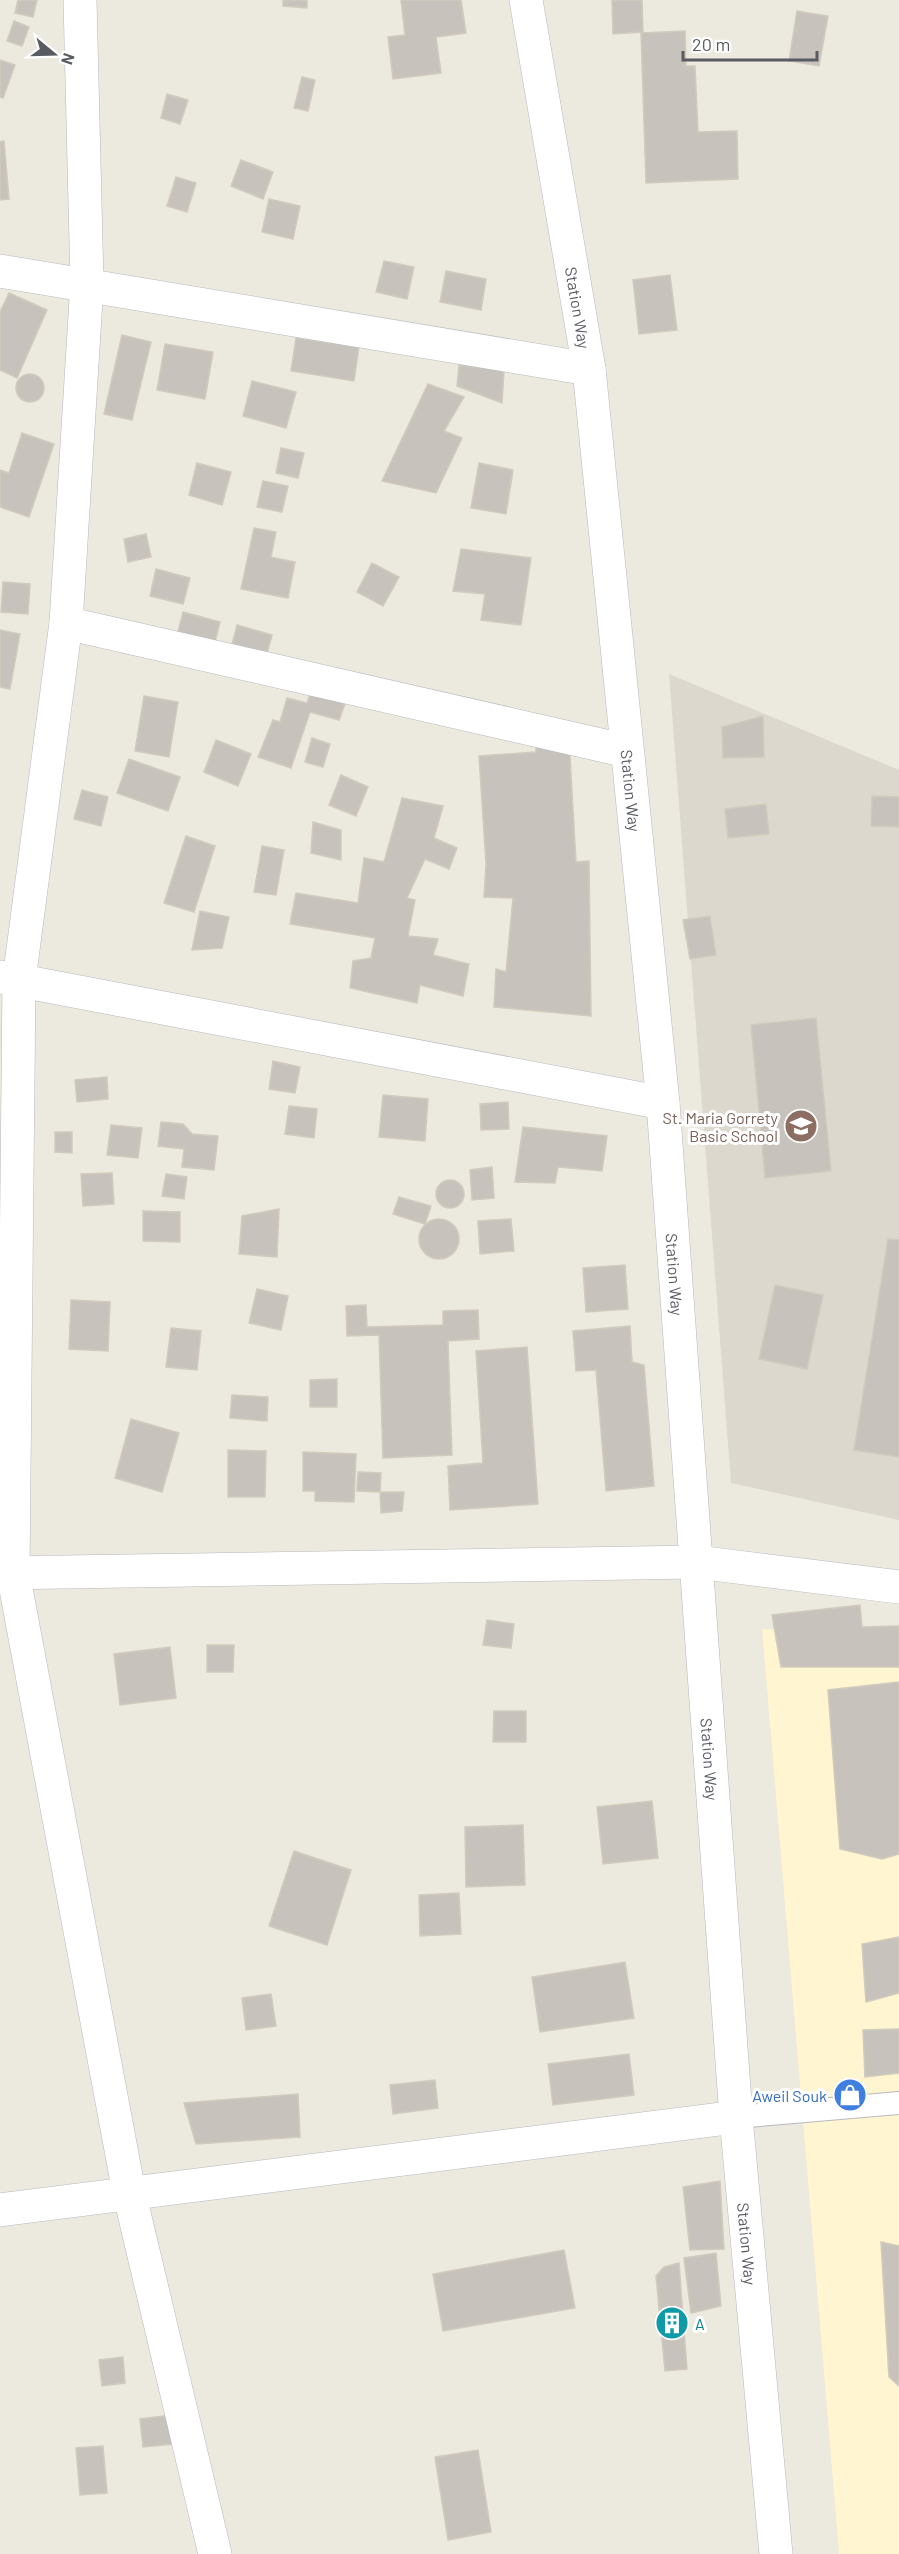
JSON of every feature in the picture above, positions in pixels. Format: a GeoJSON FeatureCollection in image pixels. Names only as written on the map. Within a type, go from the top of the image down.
{"type":"FeatureCollection","features":[{"type":"Feature","properties":{"kind":"street"},"geometry":{"type":"LineString","coordinates":[[80,0],[87,283],[66,623],[9,978],[6,1573],[129,2192],[215,2554]]}},
{"type":"Feature","properties":{"kind":"street","name":"Station Way"},"geometry":{"type":"LineString","coordinates":[[526,0],[589,369],[663,1103],[736,2117],[776,2554]]}},
{"type":"Feature","properties":{"kind":"street"},"geometry":{"type":"LineString","coordinates":[[0,271],[87,283],[589,369]]}},
{"type":"Feature","properties":{"kind":"street"},"geometry":{"type":"LineString","coordinates":[[66,623],[627,751]]}},
{"type":"Feature","properties":{"kind":"street"},"geometry":{"type":"LineString","coordinates":[[9,978],[663,1103]]}},
{"type":"Feature","properties":{"kind":"street"},"geometry":{"type":"LineString","coordinates":[[6,1573],[697,1562],[899,1587]]}},
{"type":"Feature","properties":{"kind":"street"},"geometry":{"type":"LineString","coordinates":[[0,2210],[736,2117]]}},
{"type":"Feature","properties":{"kind":"lane"},"geometry":{"type":"LineString","coordinates":[[736,2117],[899,2103]]}},
{"type":"Feature","properties":{"kind":"shaded area","name":"St. Maria Gorrety Basic School"},"geometry":{"type":"Polygon","coordinates":[[[669,674],[899,770],[899,1520],[731,1483],[669,674]]]}},
{"type":"Feature","properties":{"kind":"shaded area","name":"Aweil Souk"},"geometry":{"type":"Polygon","coordinates":[[[762,1629],[899,1635],[899,2554],[839,2554],[762,1629]]]}},
{"type":"Feature","properties":{"kind":"building"},"geometry":{"type":"Polygon","coordinates":[[[18,0],[37,0],[33,17],[15,13],[18,0]]]}},
{"type":"Feature","properties":{"kind":"building"},"geometry":{"type":"Polygon","coordinates":[[[283,0],[307,0],[307,8],[283,6],[283,0]]]}},
{"type":"Feature","properties":{"kind":"building"},"geometry":{"type":"Polygon","coordinates":[[[401,0],[461,0],[466,33],[436,37],[441,73],[393,79],[388,37],[405,35],[401,0]]]}},
{"type":"Feature","properties":{"kind":"building"},"geometry":{"type":"Polygon","coordinates":[[[612,0],[642,0],[643,32],[613,34],[612,0]]]}},
{"type":"Feature","properties":{"kind":"building"},"geometry":{"type":"Polygon","coordinates":[[[797,11],[828,16],[819,66],[789,61],[797,11]]]}},
{"type":"Feature","properties":{"kind":"building"},"geometry":{"type":"Polygon","coordinates":[[[14,21],[29,27],[22,46],[7,41],[14,21]]]}},
{"type":"Feature","properties":{"kind":"building"},"geometry":{"type":"Polygon","coordinates":[[[685,31],[686,66],[695,66],[698,132],[737,131],[738,179],[646,183],[641,33],[685,31]]]}},
{"type":"Feature","properties":{"kind":"building"},"geometry":{"type":"Polygon","coordinates":[[[0,60],[15,65],[3,98],[0,97],[0,60]]]}},
{"type":"Feature","properties":{"kind":"building"},"geometry":{"type":"Polygon","coordinates":[[[302,77],[315,80],[308,111],[294,108],[302,77]]]}},
{"type":"Feature","properties":{"kind":"building"},"geometry":{"type":"Polygon","coordinates":[[[167,94],[188,100],[180,124],[161,118],[167,94]]]}},
{"type":"Feature","properties":{"kind":"building"},"geometry":{"type":"Polygon","coordinates":[[[4,141],[9,199],[0,200],[0,142],[4,141]]]}},
{"type":"Feature","properties":{"kind":"building"},"geometry":{"type":"Polygon","coordinates":[[[241,160],[273,172],[263,199],[231,186],[241,160]]]}},
{"type":"Feature","properties":{"kind":"building"},"geometry":{"type":"Polygon","coordinates":[[[176,177],[196,183],[187,212],[167,206],[176,177]]]}},
{"type":"Feature","properties":{"kind":"building"},"geometry":{"type":"Polygon","coordinates":[[[269,199],[300,206],[293,239],[262,232],[269,199]]]}},
{"type":"Feature","properties":{"kind":"building"},"geometry":{"type":"Polygon","coordinates":[[[384,261],[414,267],[407,299],[376,292],[384,261]]]}},
{"type":"Feature","properties":{"kind":"building"},"geometry":{"type":"Polygon","coordinates":[[[446,271],[486,279],[481,310],[440,302],[446,271]]]}},
{"type":"Feature","properties":{"kind":"building"},"geometry":{"type":"Polygon","coordinates":[[[670,275],[677,330],[639,334],[633,280],[670,275]]]}},
{"type":"Feature","properties":{"kind":"building"},"geometry":{"type":"Polygon","coordinates":[[[9,293],[47,310],[17,378],[0,370],[0,312],[9,293]]]}},
{"type":"Feature","properties":{"kind":"building"},"geometry":{"type":"Polygon","coordinates":[[[122,335],[151,342],[132,420],[104,414],[122,335]]]}},
{"type":"Feature","properties":{"kind":"building"},"geometry":{"type":"Polygon","coordinates":[[[296,338],[359,347],[354,381],[291,371],[296,338]]]}},
{"type":"Feature","properties":{"kind":"building"},"geometry":{"type":"Polygon","coordinates":[[[165,344],[213,352],[205,399],[157,390],[165,344]]]}},
{"type":"Feature","properties":{"kind":"building"},"geometry":{"type":"Polygon","coordinates":[[[459,365],[504,370],[502,403],[457,386],[459,365]]]}},
{"type":"Feature","properties":{"kind":"building"},"geometry":{"type":"Polygon","coordinates":[[[30,374],[40,378],[44,388],[40,398],[30,402],[20,398],[16,388],[20,378],[30,374]]]}},
{"type":"Feature","properties":{"kind":"building"},"geometry":{"type":"Polygon","coordinates":[[[252,381],[296,392],[286,428],[243,416],[252,381]]]}},
{"type":"Feature","properties":{"kind":"building"},"geometry":{"type":"Polygon","coordinates":[[[428,384],[464,397],[444,431],[462,438],[436,493],[382,481],[428,384]]]}},
{"type":"Feature","properties":{"kind":"building"},"geometry":{"type":"Polygon","coordinates":[[[22,433],[54,444],[29,517],[0,507],[0,470],[9,473],[22,433]]]}},
{"type":"Feature","properties":{"kind":"building"},"geometry":{"type":"Polygon","coordinates":[[[281,448],[304,453],[298,478],[276,473],[281,448]]]}},
{"type":"Feature","properties":{"kind":"building"},"geometry":{"type":"Polygon","coordinates":[[[197,463],[231,472],[222,505],[189,495],[197,463]]]}},
{"type":"Feature","properties":{"kind":"building"},"geometry":{"type":"Polygon","coordinates":[[[479,463],[513,470],[506,514],[471,508],[479,463]]]}},
{"type":"Feature","properties":{"kind":"building"},"geometry":{"type":"Polygon","coordinates":[[[263,481],[288,486],[282,512],[257,507],[263,481]]]}},
{"type":"Feature","properties":{"kind":"building"},"geometry":{"type":"Polygon","coordinates":[[[254,528],[276,532],[271,557],[295,562],[288,598],[241,589],[254,528]]]}},
{"type":"Feature","properties":{"kind":"building"},"geometry":{"type":"Polygon","coordinates":[[[146,534],[151,557],[128,562],[124,539],[146,534]]]}},
{"type":"Feature","properties":{"kind":"building"},"geometry":{"type":"Polygon","coordinates":[[[461,549],[531,558],[521,625],[481,620],[485,594],[453,591],[461,549]]]}},
{"type":"Feature","properties":{"kind":"building"},"geometry":{"type":"Polygon","coordinates":[[[372,563],[399,577],[383,606],[357,592],[372,563]]]}},
{"type":"Feature","properties":{"kind":"building"},"geometry":{"type":"Polygon","coordinates":[[[156,569],[190,578],[183,604],[150,596],[156,569]]]}},
{"type":"Feature","properties":{"kind":"building"},"geometry":{"type":"Polygon","coordinates":[[[3,582],[30,584],[28,614],[1,612],[3,582]]]}},
{"type":"Feature","properties":{"kind":"building"},"geometry":{"type":"Polygon","coordinates":[[[183,612],[220,622],[213,650],[176,640],[183,612]]]}},
{"type":"Feature","properties":{"kind":"building"},"geometry":{"type":"Polygon","coordinates":[[[237,625],[272,635],[264,665],[229,656],[237,625]]]}},
{"type":"Feature","properties":{"kind":"building"},"geometry":{"type":"Polygon","coordinates":[[[0,630],[20,634],[10,689],[0,687],[0,630]]]}},
{"type":"Feature","properties":{"kind":"building"},"geometry":{"type":"Polygon","coordinates":[[[314,683],[348,696],[339,720],[310,712],[291,768],[258,757],[273,720],[280,722],[287,698],[307,703],[314,683]]]}},
{"type":"Feature","properties":{"kind":"building"},"geometry":{"type":"Polygon","coordinates":[[[144,696],[178,702],[169,757],[135,751],[144,696]]]}},
{"type":"Feature","properties":{"kind":"building"},"geometry":{"type":"Polygon","coordinates":[[[763,716],[764,757],[723,758],[722,727],[763,716]]]}},
{"type":"Feature","properties":{"kind":"building"},"geometry":{"type":"Polygon","coordinates":[[[312,738],[330,744],[323,767],[305,762],[312,738]]]}},
{"type":"Feature","properties":{"kind":"building"},"geometry":{"type":"Polygon","coordinates":[[[569,739],[576,862],[589,861],[591,1016],[494,1007],[496,969],[506,972],[513,898],[484,897],[486,864],[479,756],[536,752],[536,740],[569,739]]]}},
{"type":"Feature","properties":{"kind":"building"},"geometry":{"type":"Polygon","coordinates":[[[216,740],[251,754],[238,786],[204,772],[216,740]]]}},
{"type":"Feature","properties":{"kind":"building"},"geometry":{"type":"Polygon","coordinates":[[[129,759],[180,777],[168,811],[117,793],[129,759]]]}},
{"type":"Feature","properties":{"kind":"building"},"geometry":{"type":"Polygon","coordinates":[[[341,775],[368,787],[356,816],[329,805],[341,775]]]}},
{"type":"Feature","properties":{"kind":"building"},"geometry":{"type":"Polygon","coordinates":[[[82,790],[108,797],[101,826],[74,819],[82,790]]]}},
{"type":"Feature","properties":{"kind":"building"},"geometry":{"type":"Polygon","coordinates":[[[872,796],[899,797],[899,827],[871,826],[872,796]]]}},
{"type":"Feature","properties":{"kind":"building"},"geometry":{"type":"Polygon","coordinates":[[[402,798],[443,806],[434,838],[457,848],[449,869],[425,859],[407,898],[415,900],[408,936],[438,939],[433,955],[469,964],[463,996],[420,985],[417,1003],[350,988],[353,961],[371,958],[375,938],[290,924],[296,893],[358,903],[364,858],[384,862],[402,798]]]}},
{"type":"Feature","properties":{"kind":"building"},"geometry":{"type":"Polygon","coordinates":[[[766,804],[769,834],[728,838],[725,809],[766,804]]]}},
{"type":"Feature","properties":{"kind":"building"},"geometry":{"type":"Polygon","coordinates":[[[313,822],[341,830],[341,860],[311,853],[313,822]]]}},
{"type":"Feature","properties":{"kind":"building"},"geometry":{"type":"Polygon","coordinates":[[[186,836],[215,846],[194,912],[164,903],[186,836]]]}},
{"type":"Feature","properties":{"kind":"building"},"geometry":{"type":"Polygon","coordinates":[[[262,846],[284,850],[276,895],[254,892],[262,846]]]}},
{"type":"Feature","properties":{"kind":"building"},"geometry":{"type":"Polygon","coordinates":[[[200,911],[229,917],[222,948],[192,950],[200,911]]]}},
{"type":"Feature","properties":{"kind":"building"},"geometry":{"type":"Polygon","coordinates":[[[710,916],[716,955],[690,959],[683,920],[710,916]]]}},
{"type":"Feature","properties":{"kind":"building"},"geometry":{"type":"Polygon","coordinates":[[[816,1018],[831,1171],[765,1178],[751,1025],[816,1018]]]}},
{"type":"Feature","properties":{"kind":"building"},"geometry":{"type":"Polygon","coordinates":[[[273,1061],[300,1067],[295,1093],[269,1089],[273,1061]]]}},
{"type":"Feature","properties":{"kind":"building"},"geometry":{"type":"Polygon","coordinates":[[[107,1077],[108,1099],[77,1102],[75,1080],[107,1077]]]}},
{"type":"Feature","properties":{"kind":"building"},"geometry":{"type":"Polygon","coordinates":[[[383,1095],[428,1099],[425,1141],[379,1137],[383,1095]]]}},
{"type":"Feature","properties":{"kind":"building"},"geometry":{"type":"Polygon","coordinates":[[[508,1102],[509,1129],[481,1130],[480,1104],[508,1102]]]}},
{"type":"Feature","properties":{"kind":"building"},"geometry":{"type":"Polygon","coordinates":[[[289,1106],[317,1109],[314,1138],[285,1134],[289,1106]]]}},
{"type":"Feature","properties":{"kind":"building"},"geometry":{"type":"Polygon","coordinates":[[[161,1122],[183,1124],[192,1134],[218,1136],[214,1170],[182,1167],[184,1149],[158,1146],[161,1122]]]}},
{"type":"Feature","properties":{"kind":"building"},"geometry":{"type":"Polygon","coordinates":[[[111,1125],[142,1128],[138,1158],[107,1155],[111,1125]]]}},
{"type":"Feature","properties":{"kind":"building"},"geometry":{"type":"Polygon","coordinates":[[[523,1127],[607,1136],[602,1171],[558,1167],[555,1183],[515,1182],[523,1127]]]}},
{"type":"Feature","properties":{"kind":"building"},"geometry":{"type":"Polygon","coordinates":[[[55,1132],[72,1132],[72,1153],[55,1152],[55,1132]]]}},
{"type":"Feature","properties":{"kind":"building"},"geometry":{"type":"Polygon","coordinates":[[[492,1167],[494,1198],[472,1200],[470,1170],[492,1167]]]}},
{"type":"Feature","properties":{"kind":"building"},"geometry":{"type":"Polygon","coordinates":[[[112,1173],[114,1204],[83,1206],[81,1174],[112,1173]]]}},
{"type":"Feature","properties":{"kind":"building"},"geometry":{"type":"Polygon","coordinates":[[[166,1174],[187,1177],[184,1199],[162,1196],[166,1174]]]}},
{"type":"Feature","properties":{"kind":"building"},"geometry":{"type":"Polygon","coordinates":[[[450,1180],[460,1184],[464,1194],[460,1204],[450,1208],[440,1204],[436,1194],[440,1184],[450,1180]]]}},
{"type":"Feature","properties":{"kind":"building"},"geometry":{"type":"Polygon","coordinates":[[[399,1197],[431,1206],[425,1224],[393,1214],[399,1197]]]}},
{"type":"Feature","properties":{"kind":"building"},"geometry":{"type":"Polygon","coordinates":[[[279,1209],[277,1257],[239,1254],[242,1216],[279,1209]]]}},
{"type":"Feature","properties":{"kind":"building"},"geometry":{"type":"Polygon","coordinates":[[[143,1211],[180,1212],[180,1242],[143,1241],[143,1211]]]}},
{"type":"Feature","properties":{"kind":"building"},"geometry":{"type":"Polygon","coordinates":[[[439,1219],[447,1220],[453,1225],[458,1231],[458,1247],[453,1253],[447,1258],[439,1259],[431,1258],[425,1253],[420,1247],[419,1239],[420,1231],[425,1225],[431,1220],[439,1219]]]}},
{"type":"Feature","properties":{"kind":"building"},"geometry":{"type":"Polygon","coordinates":[[[511,1219],[514,1251],[480,1254],[478,1221],[511,1219]]]}},
{"type":"Feature","properties":{"kind":"building"},"geometry":{"type":"Polygon","coordinates":[[[888,1239],[899,1240],[899,1457],[854,1450],[888,1239]]]}},
{"type":"Feature","properties":{"kind":"building"},"geometry":{"type":"Polygon","coordinates":[[[625,1265],[628,1309],[586,1312],[583,1268],[625,1265]]]}},
{"type":"Feature","properties":{"kind":"building"},"geometry":{"type":"Polygon","coordinates":[[[775,1285],[823,1295],[807,1369],[759,1359],[775,1285]]]}},
{"type":"Feature","properties":{"kind":"building"},"geometry":{"type":"Polygon","coordinates":[[[257,1289],[288,1296],[281,1330],[249,1323],[257,1289]]]}},
{"type":"Feature","properties":{"kind":"building"},"geometry":{"type":"Polygon","coordinates":[[[71,1300],[110,1302],[108,1351],[69,1349],[71,1300]]]}},
{"type":"Feature","properties":{"kind":"building"},"geometry":{"type":"Polygon","coordinates":[[[366,1305],[367,1327],[443,1325],[443,1311],[478,1310],[479,1339],[448,1341],[452,1455],[383,1458],[379,1335],[347,1336],[346,1306],[366,1305]]]}},
{"type":"Feature","properties":{"kind":"building"},"geometry":{"type":"Polygon","coordinates":[[[630,1326],[632,1362],[644,1365],[654,1486],[606,1491],[596,1370],[576,1371],[573,1331],[630,1326]]]}},
{"type":"Feature","properties":{"kind":"building"},"geometry":{"type":"Polygon","coordinates":[[[171,1328],[201,1331],[197,1370],[166,1367],[171,1328]]]}},
{"type":"Feature","properties":{"kind":"building"},"geometry":{"type":"Polygon","coordinates":[[[527,1347],[538,1504],[450,1510],[448,1466],[483,1463],[476,1351],[527,1347]]]}},
{"type":"Feature","properties":{"kind":"building"},"geometry":{"type":"Polygon","coordinates":[[[337,1379],[337,1407],[310,1407],[310,1380],[337,1379]]]}},
{"type":"Feature","properties":{"kind":"building"},"geometry":{"type":"Polygon","coordinates":[[[232,1395],[268,1397],[267,1421],[230,1418],[232,1395]]]}},
{"type":"Feature","properties":{"kind":"building"},"geometry":{"type":"Polygon","coordinates":[[[131,1419],[179,1433],[162,1492],[115,1478],[131,1419]]]}},
{"type":"Feature","properties":{"kind":"building"},"geometry":{"type":"Polygon","coordinates":[[[228,1450],[266,1451],[265,1497],[228,1497],[228,1450]]]}},
{"type":"Feature","properties":{"kind":"building"},"geometry":{"type":"Polygon","coordinates":[[[303,1452],[356,1454],[354,1502],[315,1501],[315,1491],[303,1491],[303,1452]]]}},
{"type":"Feature","properties":{"kind":"building"},"geometry":{"type":"Polygon","coordinates":[[[358,1472],[381,1473],[380,1492],[357,1491],[358,1472]]]}},
{"type":"Feature","properties":{"kind":"building"},"geometry":{"type":"Polygon","coordinates":[[[380,1492],[404,1492],[402,1511],[381,1513],[380,1492]]]}},
{"type":"Feature","properties":{"kind":"building"},"geometry":{"type":"Polygon","coordinates":[[[860,1605],[862,1627],[899,1626],[899,1667],[781,1667],[772,1615],[860,1605]]]}},
{"type":"Feature","properties":{"kind":"building"},"geometry":{"type":"Polygon","coordinates":[[[487,1620],[514,1624],[511,1648],[483,1645],[487,1620]]]}},
{"type":"Feature","properties":{"kind":"building"},"geometry":{"type":"Polygon","coordinates":[[[207,1645],[234,1645],[233,1672],[207,1672],[207,1645]]]}},
{"type":"Feature","properties":{"kind":"building"},"geometry":{"type":"Polygon","coordinates":[[[170,1647],[176,1698],[120,1705],[114,1654],[170,1647]]]}},
{"type":"Feature","properties":{"kind":"building"},"geometry":{"type":"Polygon","coordinates":[[[899,1682],[899,1854],[882,1859],[840,1849],[828,1690],[899,1682]]]}},
{"type":"Feature","properties":{"kind":"building"},"geometry":{"type":"Polygon","coordinates":[[[494,1711],[526,1711],[526,1742],[493,1742],[494,1711]]]}},
{"type":"Feature","properties":{"kind":"building"},"geometry":{"type":"Polygon","coordinates":[[[652,1801],[658,1858],[603,1864],[597,1807],[652,1801]]]}},
{"type":"Feature","properties":{"kind":"building"},"geometry":{"type":"Polygon","coordinates":[[[523,1825],[525,1885],[466,1887],[465,1827],[523,1825]]]}},
{"type":"Feature","properties":{"kind":"building"},"geometry":{"type":"Polygon","coordinates":[[[294,1851],[351,1870],[327,1945],[269,1926],[294,1851]]]}},
{"type":"Feature","properties":{"kind":"building"},"geometry":{"type":"Polygon","coordinates":[[[459,1893],[461,1934],[420,1936],[419,1895],[459,1893]]]}},
{"type":"Feature","properties":{"kind":"building"},"geometry":{"type":"Polygon","coordinates":[[[899,1937],[899,1993],[866,2002],[862,1944],[899,1937]]]}},
{"type":"Feature","properties":{"kind":"building"},"geometry":{"type":"Polygon","coordinates":[[[625,1962],[634,2018],[540,2032],[532,1977],[625,1962]]]}},
{"type":"Feature","properties":{"kind":"building"},"geometry":{"type":"Polygon","coordinates":[[[271,1994],[276,2026],[246,2030],[242,1998],[271,1994]]]}},
{"type":"Feature","properties":{"kind":"building"},"geometry":{"type":"Polygon","coordinates":[[[899,2029],[899,2073],[865,2077],[863,2030],[899,2029]]]}},
{"type":"Feature","properties":{"kind":"building"},"geometry":{"type":"Polygon","coordinates":[[[629,2054],[634,2095],[553,2105],[548,2064],[629,2054]]]}},
{"type":"Feature","properties":{"kind":"building"},"geometry":{"type":"Polygon","coordinates":[[[435,2080],[438,2108],[393,2114],[390,2085],[435,2080]]]}},
{"type":"Feature","properties":{"kind":"building"},"geometry":{"type":"Polygon","coordinates":[[[298,2094],[300,2137],[196,2144],[184,2103],[298,2094]]]}},
{"type":"Feature","properties":{"kind":"building"},"geometry":{"type":"Polygon","coordinates":[[[720,2181],[724,2249],[690,2250],[683,2187],[720,2181]]]}},
{"type":"Feature","properties":{"kind":"building"},"geometry":{"type":"Polygon","coordinates":[[[881,2242],[899,2246],[899,2386],[889,2377],[881,2242]]]}},
{"type":"Feature","properties":{"kind":"building"},"geometry":{"type":"Polygon","coordinates":[[[564,2250],[575,2308],[443,2331],[433,2274],[564,2250]]]}},
{"type":"Feature","properties":{"kind":"building","name":"A"},"geometry":{"type":"Polygon","coordinates":[[[716,2253],[721,2306],[691,2313],[684,2258],[716,2253]]]}},
{"type":"Feature","properties":{"kind":"building","name":"A"},"geometry":{"type":"Polygon","coordinates":[[[679,2263],[687,2369],[665,2371],[656,2276],[664,2267],[679,2263]]]}},
{"type":"Feature","properties":{"kind":"building"},"geometry":{"type":"Polygon","coordinates":[[[123,2357],[125,2383],[102,2386],[99,2360],[123,2357]]]}},
{"type":"Feature","properties":{"kind":"building"},"geometry":{"type":"Polygon","coordinates":[[[171,2415],[174,2444],[143,2447],[140,2419],[171,2415]]]}},
{"type":"Feature","properties":{"kind":"building"},"geometry":{"type":"Polygon","coordinates":[[[103,2446],[107,2493],[80,2495],[76,2448],[103,2446]]]}},
{"type":"Feature","properties":{"kind":"building"},"geometry":{"type":"Polygon","coordinates":[[[478,2450],[491,2532],[448,2540],[435,2457],[478,2450]]]}},
{"type":"Feature","properties":{"kind":"place","name":"St. Maria Gorrety Basic School"},"geometry":{"type":"Point","coordinates":[801,1126]}},
{"type":"Feature","properties":{"kind":"place","name":"Aweil Souk"},"geometry":{"type":"Point","coordinates":[850,2095]}},
{"type":"Feature","properties":{"kind":"place","name":"A"},"geometry":{"type":"Point","coordinates":[672,2323]}}]}
